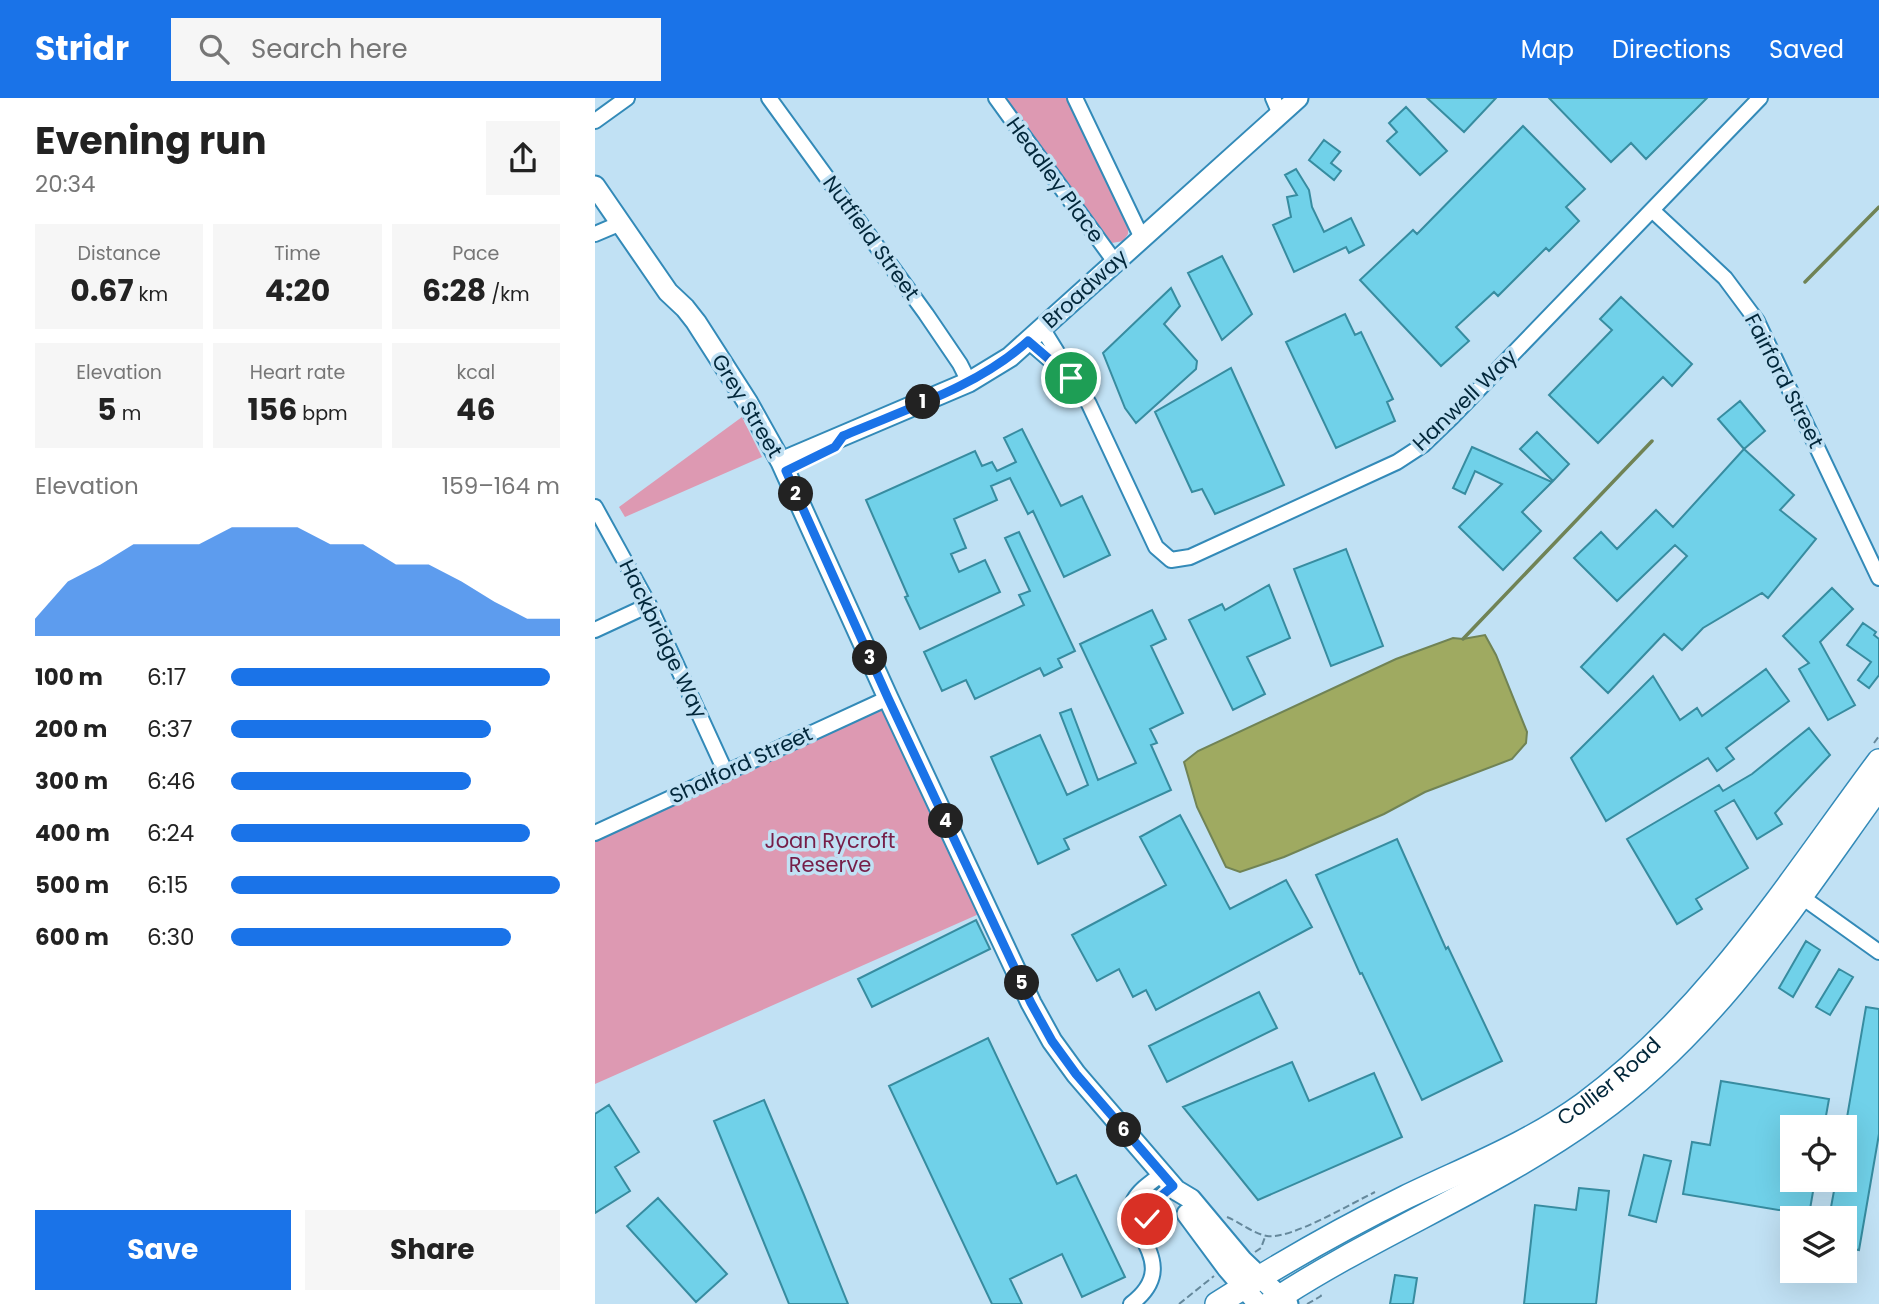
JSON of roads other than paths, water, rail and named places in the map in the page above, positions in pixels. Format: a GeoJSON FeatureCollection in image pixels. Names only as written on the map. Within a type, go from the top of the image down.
{"type":"FeatureCollection","features":[{"type":"Feature","properties":{"kind":"main road","name":"Collier Road"},"geometry":{"type":"LineString","coordinates":[[1279,1301],[1360,1250],[1521,1165],[1597,1115],[1644,1078],[1690,1034],[1731,988],[1794,891],[1876,753]]}},
{"type":"Feature","properties":{"kind":"main road","name":"Collier Road"},"geometry":{"type":"LineString","coordinates":[[1217,1304],[1254,1289],[1356,1222],[1525,1142],[1582,1105],[1651,1049],[1686,1014],[1794,891],[1879,787]]}},
{"type":"Feature","properties":{"kind":"street"},"geometry":{"type":"LineString","coordinates":[[595,121],[627,98]]}},
{"type":"Feature","properties":{"kind":"street","name":"Nutfield Street"},"geometry":{"type":"LineString","coordinates":[[769,98],[926,314],[969,382]]}},
{"type":"Feature","properties":{"kind":"street","name":"Headley Place"},"geometry":{"type":"LineString","coordinates":[[996,98],[1115,262]]}},
{"type":"Feature","properties":{"kind":"street","name":"Headley Place"},"geometry":{"type":"LineString","coordinates":[[1075,98],[1142,238]]}},
{"type":"Feature","properties":{"kind":"street","name":"Broadway"},"geometry":{"type":"LineString","coordinates":[[783,467],[833,438],[969,382],[1010,357],[1142,238],[1276,106],[1298,98]]}},
{"type":"Feature","properties":{"kind":"street","name":"Hanwell Way"},"geometry":{"type":"LineString","coordinates":[[1035,334],[1089,404],[1156,547],[1171,560],[1189,557],[1397,462],[1423,445],[1759,98]]}},
{"type":"Feature","properties":{"kind":"street","name":"Grey Street"},"geometry":{"type":"LineString","coordinates":[[595,186],[667,292],[685,308],[695,322],[748,403],[783,467],[888,698],[1031,1003],[1052,1041],[1076,1074],[1170,1183],[1181,1207],[1254,1289],[1279,1301]]}},
{"type":"Feature","properties":{"kind":"street","name":"Fairford Street"},"geometry":{"type":"LineString","coordinates":[[1651,210],[1725,278],[1758,321],[1879,578]]}},
{"type":"Feature","properties":{"kind":"street"},"geometry":{"type":"LineString","coordinates":[[595,233],[621,223]]}},
{"type":"Feature","properties":{"kind":"street","name":"Hackbridge Way"},"geometry":{"type":"LineString","coordinates":[[595,507],[649,605],[726,772]]}},
{"type":"Feature","properties":{"kind":"street"},"geometry":{"type":"LineString","coordinates":[[595,630],[649,605]]}},
{"type":"Feature","properties":{"kind":"street","name":"Shalford Street"},"geometry":{"type":"LineString","coordinates":[[595,833],[888,698]]}},
{"type":"Feature","properties":{"kind":"street"},"geometry":{"type":"LineString","coordinates":[[1794,891],[1879,952]]}},
{"type":"Feature","properties":{"kind":"street"},"geometry":{"type":"LineString","coordinates":[[1131,1304],[1146,1289],[1153,1271],[1142,1233],[1132,1216],[1135,1198],[1170,1183]]}},
{"type":"Feature","properties":{"kind":"waterway"},"geometry":{"type":"LineString","coordinates":[[1805,282],[1879,207]]}},
{"type":"Feature","properties":{"kind":"waterway"},"geometry":{"type":"LineString","coordinates":[[1463,639],[1652,441]]}},
{"type":"Feature","properties":{"kind":"park label","name":"Joan Rycroft Reserve"},"geometry":{"type":"Point","coordinates":[830,853]}}]}
